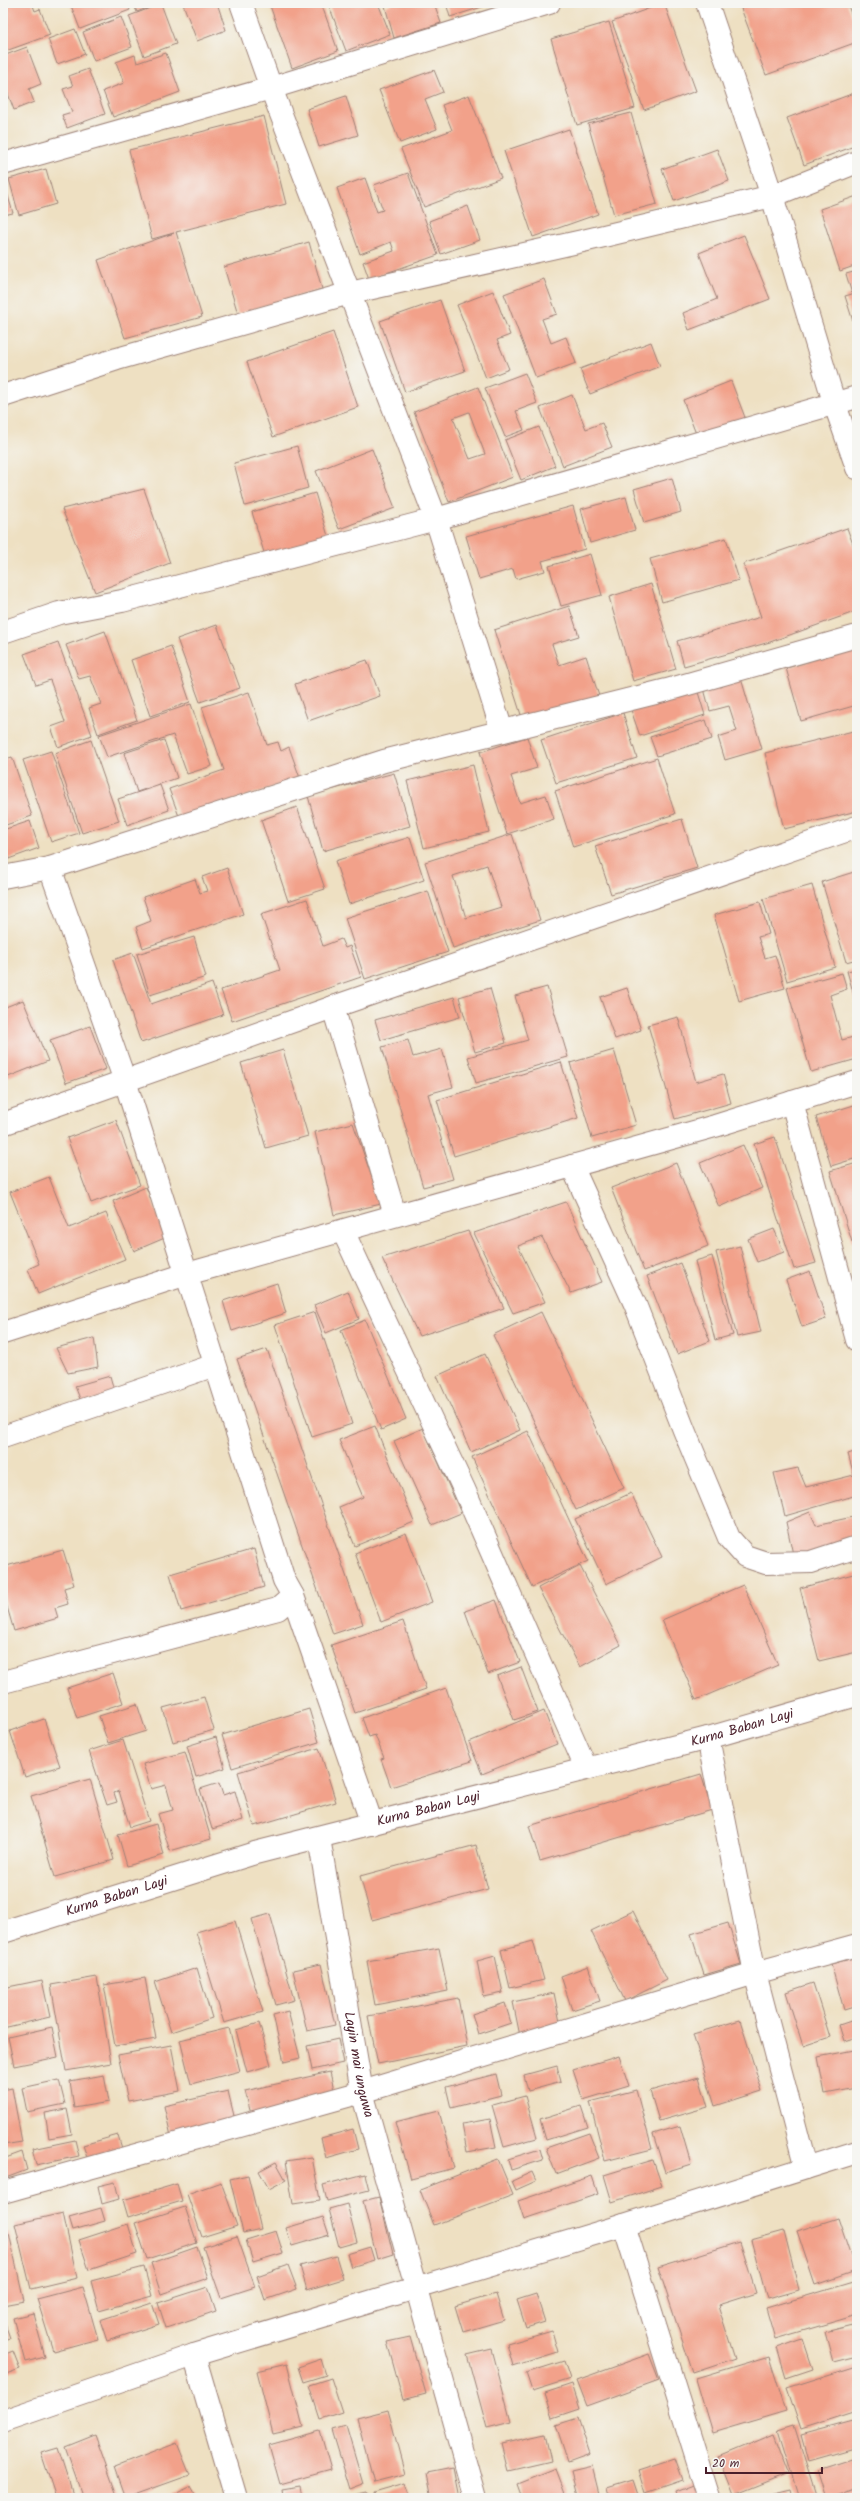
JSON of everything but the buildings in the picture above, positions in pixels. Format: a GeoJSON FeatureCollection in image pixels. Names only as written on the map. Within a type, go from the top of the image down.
{"type":"FeatureCollection","features":[{"type":"Feature","properties":{"kind":"street"},"geometry":{"type":"LineString","coordinates":[[241,3],[271,88],[436,519],[502,731]]}},
{"type":"Feature","properties":{"kind":"street"},"geometry":{"type":"LineString","coordinates":[[3,164],[271,88],[549,3]]}},
{"type":"Feature","properties":{"kind":"street"},"geometry":{"type":"LineString","coordinates":[[707,3],[772,196],[834,402],[857,468]]}},
{"type":"Feature","properties":{"kind":"street"},"geometry":{"type":"LineString","coordinates":[[3,396],[117,359],[350,293],[587,240],[772,196],[857,162]]}},
{"type":"Feature","properties":{"kind":"street"},"geometry":{"type":"LineString","coordinates":[[3,632],[59,613],[122,601],[436,519],[857,396]]}},
{"type":"Feature","properties":{"kind":"street"},"geometry":{"type":"LineString","coordinates":[[3,877],[50,868],[384,761],[667,690],[857,636]]}},
{"type":"Feature","properties":{"kind":"street"},"geometry":{"type":"LineString","coordinates":[[3,1124],[332,1007],[857,827]]}},
{"type":"Feature","properties":{"kind":"street"},"geometry":{"type":"LineString","coordinates":[[50,868],[125,1081],[284,1580],[293,1596],[372,1824]]}},
{"type":"Feature","properties":{"kind":"street"},"geometry":{"type":"LineString","coordinates":[[332,1007],[395,1215]]}},
{"type":"Feature","properties":{"kind":"street"},"geometry":{"type":"LineString","coordinates":[[3,1333],[187,1274],[572,1166],[857,1082]]}},
{"type":"Feature","properties":{"kind":"street"},"geometry":{"type":"LineString","coordinates":[[792,1102],[857,1340]]}},
{"type":"Feature","properties":{"kind":"street"},"geometry":{"type":"LineString","coordinates":[[572,1166],[635,1304],[684,1430],[729,1538],[745,1556],[766,1563],[811,1562],[857,1546]]}},
{"type":"Feature","properties":{"kind":"street"},"geometry":{"type":"LineString","coordinates":[[343,1231],[464,1489],[586,1768]]}},
{"type":"Feature","properties":{"kind":"street"},"geometry":{"type":"LineString","coordinates":[[3,1437],[215,1365]]}},
{"type":"Feature","properties":{"kind":"street"},"geometry":{"type":"LineString","coordinates":[[3,1682],[278,1609],[293,1596]]}},
{"type":"Feature","properties":{"kind":"street","name":"Kurna Baban Layi"},"geometry":{"type":"LineString","coordinates":[[3,1932],[255,1853],[319,1838],[586,1768],[708,1738],[857,1694]]}},
{"type":"Feature","properties":{"kind":"street"},"geometry":{"type":"LineString","coordinates":[[708,1738],[755,1973],[806,2168]]}},
{"type":"Feature","properties":{"kind":"street","name":"Layin mai unguwa"},"geometry":{"type":"LineString","coordinates":[[319,1838],[362,2092],[475,2498]]}},
{"type":"Feature","properties":{"kind":"street"},"geometry":{"type":"LineString","coordinates":[[3,2192],[362,2092],[755,1973],[857,1944]]}},
{"type":"Feature","properties":{"kind":"street"},"geometry":{"type":"LineString","coordinates":[[3,2421],[194,2355],[624,2225],[857,2152]]}},
{"type":"Feature","properties":{"kind":"street"},"geometry":{"type":"LineString","coordinates":[[624,2225],[709,2498]]}},
{"type":"Feature","properties":{"kind":"street"},"geometry":{"type":"LineString","coordinates":[[194,2355],[236,2498]]}}]}
